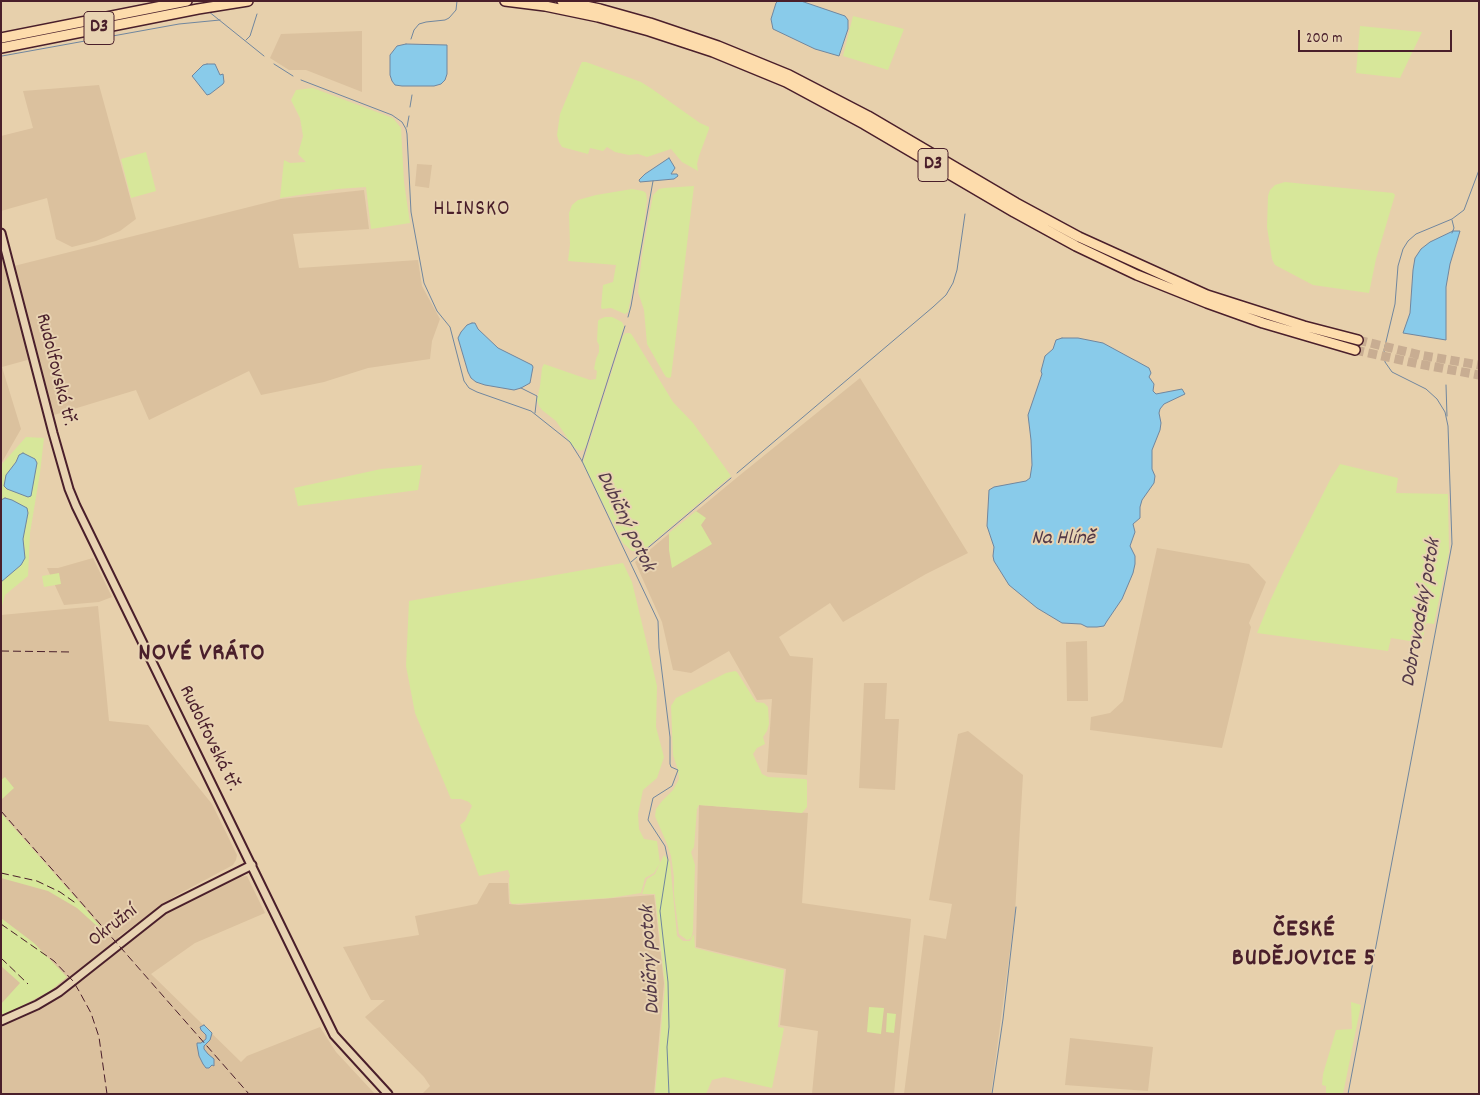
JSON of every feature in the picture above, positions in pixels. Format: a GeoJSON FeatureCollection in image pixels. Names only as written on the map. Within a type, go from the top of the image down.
{"type":"FeatureCollection","features":[{"type":"Feature","properties":{"kind":"highway","name":"D3"},"geometry":{"type":"LineString","coordinates":[[1,38],[187,1]]}},
{"type":"Feature","properties":{"kind":"highway","name":"D3"},"geometry":{"type":"LineString","coordinates":[[1,48],[210,6],[248,1]]}},
{"type":"Feature","properties":{"kind":"highway","name":"D3"},"geometry":{"type":"LineString","coordinates":[[505,1],[545,6],[598,17],[713,52],[786,82],[864,124],[1076,246],[1207,303],[1263,323],[1355,350]]}},
{"type":"Feature","properties":{"kind":"highway","name":"D3"},"geometry":{"type":"LineString","coordinates":[[562,1],[650,23],[718,46],[789,75],[868,116],[1016,203],[1102,248],[1207,295],[1304,326],[1358,340]]}},
{"type":"Feature","properties":{"kind":"main road","name":"Rudolfovská tř."},"geometry":{"type":"LineString","coordinates":[[1,233],[71,495],[334,1035],[388,1094]]}},
{"type":"Feature","properties":{"kind":"main road","name":"Okružní"},"geometry":{"type":"LineString","coordinates":[[1,1021],[37,1005],[59,992],[164,909],[252,865]]}},
{"type":"Feature","properties":{"kind":"shaded area"},"geometry":{"type":"Polygon","coordinates":[[[362,31],[362,92],[306,70],[289,70],[270,58],[281,34],[362,31]]]}},
{"type":"Feature","properties":{"kind":"shaded area"},"geometry":{"type":"Polygon","coordinates":[[[99,85],[136,219],[120,231],[96,241],[72,247],[56,239],[47,198],[1,211],[1,136],[33,128],[23,91],[99,85]]]}},
{"type":"Feature","properties":{"kind":"shaded area"},"geometry":{"type":"Polygon","coordinates":[[[417,164],[432,165],[429,188],[415,186],[417,164]]]}},
{"type":"Feature","properties":{"kind":"shaded area"},"geometry":{"type":"Polygon","coordinates":[[[364,190],[369,229],[293,234],[299,268],[418,260],[422,286],[440,319],[432,341],[430,359],[368,368],[324,382],[261,395],[249,371],[149,420],[136,390],[54,415],[31,359],[2,367],[21,429],[1,464],[1,253],[6,268],[281,199],[364,190]]]}},
{"type":"Feature","properties":{"kind":"shaded area"},"geometry":{"type":"Polygon","coordinates":[[[860,378],[968,553],[926,574],[843,622],[830,603],[779,637],[790,656],[813,658],[807,775],[767,772],[772,699],[757,700],[729,651],[691,673],[673,670],[662,622],[635,562],[860,378]]]}},
{"type":"Feature","properties":{"kind":"shaded area"},"geometry":{"type":"Polygon","coordinates":[[[1157,548],[1249,564],[1266,582],[1249,623],[1251,627],[1222,748],[1090,730],[1091,717],[1110,713],[1123,701],[1157,548]]]}},
{"type":"Feature","properties":{"kind":"shaded area"},"geometry":{"type":"Polygon","coordinates":[[[93,558],[112,597],[99,602],[64,605],[47,568],[58,568],[93,558]]]}},
{"type":"Feature","properties":{"kind":"shaded area"},"geometry":{"type":"Polygon","coordinates":[[[98,606],[109,721],[148,725],[212,804],[237,855],[233,865],[175,896],[118,937],[124,944],[165,914],[237,877],[247,876],[265,913],[195,943],[151,974],[241,1062],[247,1056],[320,1027],[336,1052],[375,1094],[1,1094],[1,615],[98,606]]]}},
{"type":"Feature","properties":{"kind":"shaded area"},"geometry":{"type":"Polygon","coordinates":[[[1087,641],[1088,701],[1067,701],[1066,642],[1087,641]]]}},
{"type":"Feature","properties":{"kind":"shaded area"},"geometry":{"type":"Polygon","coordinates":[[[864,683],[887,683],[885,719],[899,719],[895,790],[859,788],[864,683]]]}},
{"type":"Feature","properties":{"kind":"shaded area"},"geometry":{"type":"Polygon","coordinates":[[[968,731],[1023,775],[1015,913],[991,1094],[904,1094],[924,935],[946,939],[952,904],[929,900],[958,734],[968,731]]]}},
{"type":"Feature","properties":{"kind":"shaded area"},"geometry":{"type":"Polygon","coordinates":[[[699,805],[808,813],[802,903],[911,919],[894,1094],[812,1094],[818,1031],[780,1025],[786,969],[696,947],[699,805]]]}},
{"type":"Feature","properties":{"kind":"shaded area"},"geometry":{"type":"Polygon","coordinates":[[[489,883],[508,883],[509,904],[519,905],[654,895],[664,983],[654,1094],[422,1094],[430,1086],[424,1077],[365,1017],[385,1000],[371,1000],[343,947],[419,935],[415,916],[477,904],[489,883]]]}},
{"type":"Feature","properties":{"kind":"shaded area"},"geometry":{"type":"Polygon","coordinates":[[[1070,1038],[1153,1047],[1148,1091],[1065,1085],[1070,1038]]]}},
{"type":"Feature","properties":{"kind":"green space"},"geometry":{"type":"Polygon","coordinates":[[[853,16],[904,29],[888,70],[843,56],[853,16]]]}},
{"type":"Feature","properties":{"kind":"green space"},"geometry":{"type":"Polygon","coordinates":[[[1360,26],[1422,32],[1400,78],[1356,73],[1360,26]]]}},
{"type":"Feature","properties":{"kind":"green space"},"geometry":{"type":"Polygon","coordinates":[[[582,62],[641,82],[700,123],[709,127],[697,164],[698,171],[682,162],[671,149],[647,157],[638,154],[629,155],[615,152],[607,147],[603,151],[590,148],[588,154],[562,147],[557,135],[560,114],[582,62]]]}},
{"type":"Feature","properties":{"kind":"green space"},"geometry":{"type":"Polygon","coordinates":[[[313,88],[393,118],[401,128],[404,182],[410,223],[371,229],[366,187],[338,189],[280,198],[284,160],[290,163],[306,162],[298,154],[303,136],[300,118],[291,100],[296,90],[313,88]]]}},
{"type":"Feature","properties":{"kind":"green space"},"geometry":{"type":"Polygon","coordinates":[[[146,152],[156,191],[131,198],[121,159],[146,152]]]}},
{"type":"Feature","properties":{"kind":"green space"},"geometry":{"type":"Polygon","coordinates":[[[1285,182],[1393,193],[1395,195],[1376,259],[1369,293],[1313,285],[1275,265],[1272,259],[1267,227],[1268,196],[1270,190],[1275,185],[1285,182]]]}},
{"type":"Feature","properties":{"kind":"green space"},"geometry":{"type":"Polygon","coordinates":[[[694,186],[671,377],[669,378],[664,374],[647,344],[644,310],[638,292],[642,255],[653,195],[659,189],[694,186]]]}},
{"type":"Feature","properties":{"kind":"green space"},"geometry":{"type":"Polygon","coordinates":[[[632,189],[646,193],[647,200],[642,240],[628,312],[625,314],[611,308],[602,309],[601,307],[603,285],[613,282],[616,265],[568,261],[570,245],[569,213],[572,205],[578,200],[632,189]]]}},
{"type":"Feature","properties":{"kind":"green space"},"geometry":{"type":"Polygon","coordinates":[[[605,317],[612,317],[622,322],[624,326],[586,446],[580,451],[572,445],[556,421],[539,406],[537,400],[542,368],[544,364],[590,380],[596,379],[597,371],[594,369],[599,352],[597,341],[598,321],[605,317]]]}},
{"type":"Feature","properties":{"kind":"green space"},"geometry":{"type":"Polygon","coordinates":[[[626,333],[632,335],[673,402],[693,423],[731,476],[646,548],[638,551],[632,551],[623,543],[583,463],[623,336],[626,333]]]}},
{"type":"Feature","properties":{"kind":"green space"},"geometry":{"type":"Polygon","coordinates":[[[26,437],[44,438],[30,533],[28,576],[5,595],[1,610],[1,582],[21,565],[25,550],[23,532],[28,513],[5,498],[1,500],[1,465],[26,437]],[[19,455],[6,475],[31,496],[37,463],[35,459],[19,455]]]}},
{"type":"Feature","properties":{"kind":"green space"},"geometry":{"type":"Polygon","coordinates":[[[1340,464],[1398,478],[1396,493],[1448,494],[1449,552],[1434,624],[1426,623],[1422,643],[1391,638],[1388,651],[1257,633],[1283,573],[1340,464]]]}},
{"type":"Feature","properties":{"kind":"green space"},"geometry":{"type":"Polygon","coordinates":[[[422,465],[418,490],[298,506],[294,488],[381,469],[422,465]]]}},
{"type":"Feature","properties":{"kind":"green space"},"geometry":{"type":"Polygon","coordinates":[[[696,511],[706,518],[701,525],[712,544],[672,568],[669,533],[696,511]]]}},
{"type":"Feature","properties":{"kind":"green space"},"geometry":{"type":"Polygon","coordinates":[[[623,563],[632,582],[657,686],[656,727],[664,757],[657,778],[643,790],[638,814],[639,829],[644,839],[657,841],[660,863],[654,873],[645,878],[641,893],[610,898],[512,904],[510,901],[510,876],[508,870],[479,876],[460,825],[465,821],[472,806],[469,802],[461,799],[451,799],[415,713],[406,666],[409,601],[623,563]]]}},
{"type":"Feature","properties":{"kind":"green space"},"geometry":{"type":"Polygon","coordinates":[[[59,573],[61,584],[44,587],[42,576],[59,573]]]}},
{"type":"Feature","properties":{"kind":"green space"},"geometry":{"type":"Polygon","coordinates":[[[735,671],[756,702],[764,703],[768,707],[769,724],[763,737],[765,744],[757,748],[753,754],[762,774],[768,777],[807,780],[807,807],[802,813],[699,805],[697,809],[694,847],[691,852],[695,865],[693,930],[692,936],[687,940],[679,934],[671,856],[655,816],[656,809],[673,790],[679,779],[673,755],[671,706],[676,698],[726,673],[735,671]]]}},
{"type":"Feature","properties":{"kind":"green space"},"geometry":{"type":"Polygon","coordinates":[[[5,777],[14,788],[1,800],[1,780],[5,777]]]}},
{"type":"Feature","properties":{"kind":"green space"},"geometry":{"type":"Polygon","coordinates":[[[1,813],[103,930],[77,908],[48,891],[1,878],[1,813]]]}},
{"type":"Feature","properties":{"kind":"green space"},"geometry":{"type":"Polygon","coordinates":[[[664,855],[670,862],[677,936],[683,941],[690,941],[694,934],[695,948],[784,970],[778,1027],[784,1028],[772,1088],[724,1077],[712,1080],[706,1094],[655,1094],[665,986],[655,894],[642,894],[647,879],[655,874],[664,855]]]}},
{"type":"Feature","properties":{"kind":"green space"},"geometry":{"type":"Polygon","coordinates":[[[1,918],[34,943],[67,977],[50,991],[1,1015],[1,1004],[20,983],[1,966],[1,918]]]}},
{"type":"Feature","properties":{"kind":"green space"},"geometry":{"type":"Polygon","coordinates":[[[1351,1002],[1361,1005],[1343,1094],[1326,1094],[1326,1086],[1322,1085],[1323,1074],[1336,1030],[1352,1029],[1351,1002]]]}},
{"type":"Feature","properties":{"kind":"green space"},"geometry":{"type":"Polygon","coordinates":[[[869,1007],[884,1008],[881,1034],[867,1032],[869,1007]]]}},
{"type":"Feature","properties":{"kind":"green space"},"geometry":{"type":"Polygon","coordinates":[[[887,1013],[896,1014],[894,1033],[886,1032],[887,1013]]]}},
{"type":"Feature","properties":{"kind":"water"},"geometry":{"type":"Polygon","coordinates":[[[778,1],[801,1],[845,16],[848,20],[848,29],[839,56],[815,49],[773,29],[771,19],[778,1]]]}},
{"type":"Feature","properties":{"kind":"water"},"geometry":{"type":"Polygon","coordinates":[[[406,44],[447,45],[447,74],[441,84],[434,86],[395,85],[390,75],[390,55],[397,46],[406,44]]]}},
{"type":"Feature","properties":{"kind":"water"},"geometry":{"type":"Polygon","coordinates":[[[215,64],[220,75],[223,74],[224,82],[207,95],[192,76],[203,65],[215,64]]]}},
{"type":"Feature","properties":{"kind":"water"},"geometry":{"type":"Polygon","coordinates":[[[669,158],[675,168],[671,174],[677,174],[678,176],[674,179],[640,182],[639,180],[645,174],[669,158]]]}},
{"type":"Feature","properties":{"kind":"water"},"geometry":{"type":"Polygon","coordinates":[[[1453,231],[1460,231],[1450,264],[1446,287],[1446,340],[1403,333],[1410,313],[1415,258],[1421,249],[1430,242],[1453,231]]]}},
{"type":"Feature","properties":{"kind":"water"},"geometry":{"type":"Polygon","coordinates":[[[475,323],[478,329],[498,348],[532,365],[530,383],[514,390],[485,385],[471,378],[458,338],[467,325],[475,323]]]}},
{"type":"Feature","properties":{"kind":"water","name":"Na Hlíně"},"geometry":{"type":"Polygon","coordinates":[[[1078,338],[1103,343],[1149,368],[1151,373],[1149,377],[1154,384],[1153,391],[1156,394],[1182,389],[1185,394],[1164,404],[1160,409],[1160,430],[1152,450],[1154,483],[1142,500],[1140,518],[1133,524],[1135,532],[1130,546],[1135,556],[1133,573],[1122,599],[1104,626],[1097,627],[1062,623],[1037,608],[1009,585],[994,561],[994,547],[987,526],[989,490],[994,487],[1026,481],[1030,478],[1032,465],[1028,415],[1042,374],[1045,356],[1053,349],[1056,340],[1078,338]]]}},
{"type":"Feature","properties":{"kind":"water"},"geometry":{"type":"Polygon","coordinates":[[[23,453],[35,459],[37,463],[31,496],[28,497],[4,486],[6,475],[19,455],[23,453]]]}},
{"type":"Feature","properties":{"kind":"water"},"geometry":{"type":"Polygon","coordinates":[[[5,498],[27,508],[28,513],[23,539],[25,558],[21,565],[1,582],[1,500],[5,498]]]}},
{"type":"Feature","properties":{"kind":"water"},"geometry":{"type":"Polygon","coordinates":[[[204,1025],[212,1033],[210,1040],[204,1046],[204,1049],[214,1059],[214,1066],[212,1065],[209,1068],[206,1068],[203,1064],[197,1045],[197,1043],[201,1043],[206,1039],[206,1035],[200,1027],[204,1025]]]}},
{"type":"Feature","properties":{"kind":"waterway"},"geometry":{"type":"LineString","coordinates":[[411,39],[414,30],[419,24],[449,18],[456,10],[457,1]]}},
{"type":"Feature","properties":{"kind":"waterway","name":"Dubičný potok"},"geometry":{"type":"LineString","coordinates":[[208,11],[264,56]]}},
{"type":"Feature","properties":{"kind":"waterway"},"geometry":{"type":"LineString","coordinates":[[246,40],[250,36],[257,14]]}},
{"type":"Feature","properties":{"kind":"waterway"},"geometry":{"type":"LineString","coordinates":[[2,56],[179,24],[220,20]]}},
{"type":"Feature","properties":{"kind":"waterway","name":"Dubičný potok"},"geometry":{"type":"LineString","coordinates":[[274,64],[293,76]]}},
{"type":"Feature","properties":{"kind":"waterway","name":"Dubičný potok"},"geometry":{"type":"LineString","coordinates":[[301,80],[392,115],[402,122],[407,134],[411,212],[424,283],[437,311],[450,327],[464,381],[469,388],[477,392],[531,411],[570,442],[582,461],[658,621],[659,648],[670,737],[670,764],[671,767],[678,770],[672,786],[653,798],[648,820],[665,846],[668,860],[660,911],[668,982],[669,1027],[667,1047],[669,1094]]}},
{"type":"Feature","properties":{"kind":"waterway"},"geometry":{"type":"LineString","coordinates":[[410,107],[412,95]]}},
{"type":"Feature","properties":{"kind":"waterway"},"geometry":{"type":"LineString","coordinates":[[407,127],[409,116]]}},
{"type":"Feature","properties":{"kind":"waterway","name":"Dobrovodský potok"},"geometry":{"type":"LineString","coordinates":[[1348,1094],[1452,544],[1448,426],[1445,412],[1437,399],[1426,389],[1392,372],[1385,362],[1384,350],[1395,304],[1398,266],[1403,249],[1416,234],[1452,219],[1464,210],[1479,170]]}},
{"type":"Feature","properties":{"kind":"waterway"},"geometry":{"type":"LineString","coordinates":[[628,317],[653,181]]}},
{"type":"Feature","properties":{"kind":"waterway"},"geometry":{"type":"LineString","coordinates":[[737,473],[946,295],[953,283],[957,270],[965,214]]}},
{"type":"Feature","properties":{"kind":"waterway"},"geometry":{"type":"LineString","coordinates":[[1452,220],[1454,228],[1452,233]]}},
{"type":"Feature","properties":{"kind":"waterway"},"geometry":{"type":"LineString","coordinates":[[582,461],[625,326]]}},
{"type":"Feature","properties":{"kind":"waterway"},"geometry":{"type":"LineString","coordinates":[[1446,385],[1447,416]]}},
{"type":"Feature","properties":{"kind":"waterway"},"geometry":{"type":"LineString","coordinates":[[521,388],[537,396],[535,413]]}},
{"type":"Feature","properties":{"kind":"waterway"},"geometry":{"type":"LineString","coordinates":[[631,562],[731,478]]}},
{"type":"Feature","properties":{"kind":"waterway"},"geometry":{"type":"LineString","coordinates":[[992,1094],[1016,907]]}},
{"type":"Feature","properties":{"kind":"tunnel"},"geometry":{"type":"LineString","coordinates":[[1358,340],[1420,355],[1479,365]]}},
{"type":"Feature","properties":{"kind":"tunnel"},"geometry":{"type":"LineString","coordinates":[[1355,350],[1479,375]]}},
{"type":"Feature","properties":{"kind":"railway"},"geometry":{"type":"LineString","coordinates":[[1,651],[72,652]]}},
{"type":"Feature","properties":{"kind":"railway"},"geometry":{"type":"LineString","coordinates":[[1,811],[249,1094]]}},
{"type":"Feature","properties":{"kind":"railway"},"geometry":{"type":"LineString","coordinates":[[1,873],[37,881],[60,892],[77,904]]}},
{"type":"Feature","properties":{"kind":"railway"},"geometry":{"type":"LineString","coordinates":[[1,924],[54,961],[73,981],[91,1013],[99,1037],[107,1094]]}},
{"type":"Feature","properties":{"kind":"railway"},"geometry":{"type":"LineString","coordinates":[[1,958],[28,984]]}},
{"type":"Feature","properties":{"kind":"district","name":"HLINSKO"},"geometry":{"type":"Point","coordinates":[472,211]}},
{"type":"Feature","properties":{"kind":"district","name":"NOVÉ VRÁTO"},"geometry":{"type":"Point","coordinates":[202,656]}},
{"type":"Feature","properties":{"kind":"district","name":"ČESKÉ BUDĚJOVICE 5"},"geometry":{"type":"Point","coordinates":[1304,946]}}]}
